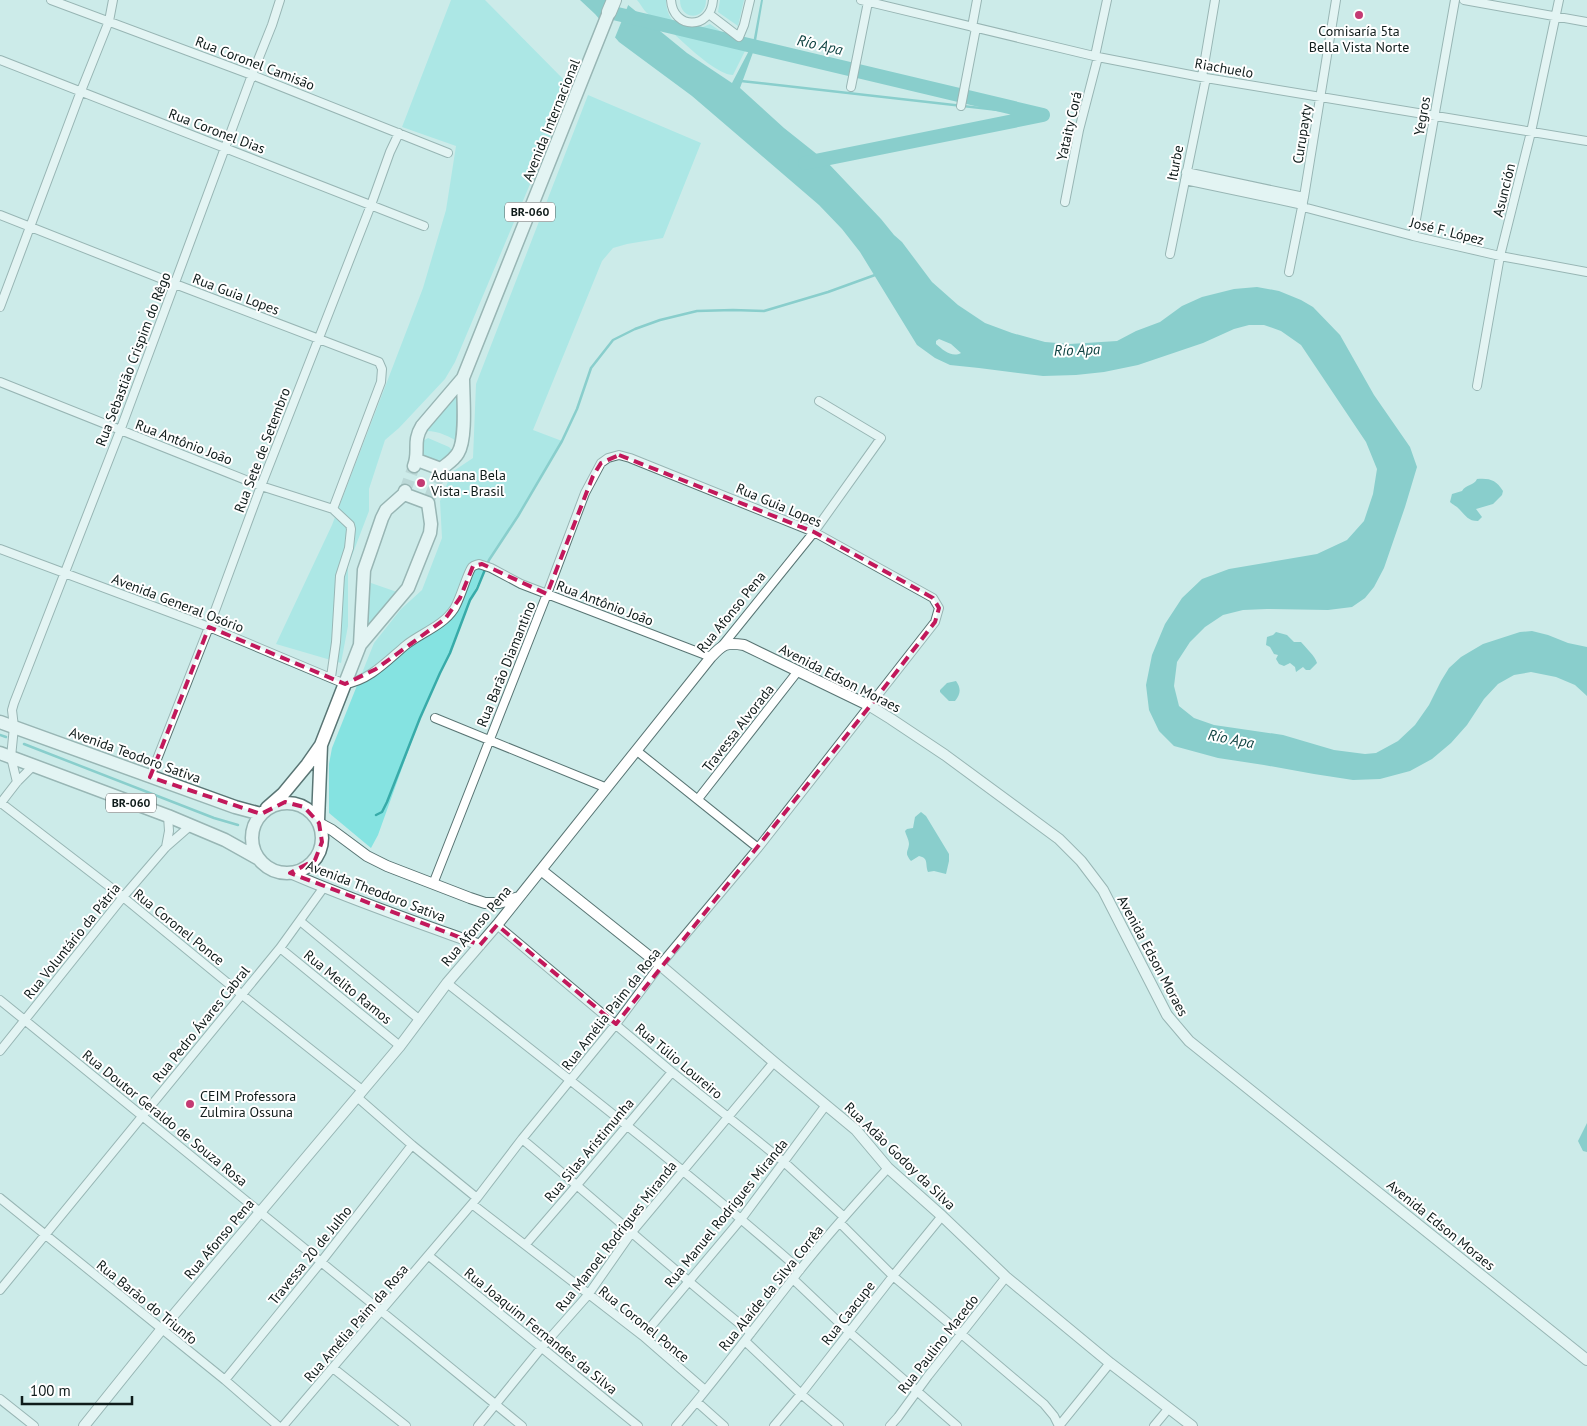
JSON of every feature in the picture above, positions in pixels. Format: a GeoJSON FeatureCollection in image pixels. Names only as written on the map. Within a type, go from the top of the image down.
{"type":"FeatureCollection","features":[{"type":"Feature","properties":{"kind":"main road","name":"Avenida Internacional"},"geometry":{"type":"LineString","coordinates":[[464,378],[463,441],[454,459],[440,473],[416,463],[417,434],[464,378],[597,46],[611,6]]}},
{"type":"Feature","properties":{"kind":"main road"},"geometry":{"type":"LineString","coordinates":[[259,859],[254,851],[252,842],[252,832],[255,823],[264,811],[289,787],[320,745],[360,645],[364,570],[386,510],[404,492],[428,502],[431,524],[430,533],[408,588],[360,645]]}},
{"type":"Feature","properties":{"kind":"main road","name":"Avenida Teodoro Sativa"},"geometry":{"type":"LineString","coordinates":[[0,722],[235,808],[264,811]]}},
{"type":"Feature","properties":{"kind":"main road"},"geometry":{"type":"LineString","coordinates":[[290,873],[308,866],[315,860],[320,851],[322,832],[319,822],[320,745]]}},
{"type":"Feature","properties":{"kind":"main road","name":"BR-060"},"geometry":{"type":"LineString","coordinates":[[6,755],[168,816],[225,840],[259,859],[273,870],[281,873],[290,873]]}},
{"type":"Feature","properties":{"kind":"main road","name":"BR-060"},"geometry":{"type":"LineString","coordinates":[[264,811],[276,804],[285,802],[295,803],[312,813],[319,822]]}},
{"type":"Feature","properties":{"kind":"street","name":"Rua Coronel Camisão"},"geometry":{"type":"LineString","coordinates":[[51,0],[252,75],[448,153]]}},
{"type":"Feature","properties":{"kind":"street"},"geometry":{"type":"LineString","coordinates":[[0,307],[109,21],[113,0]]}},
{"type":"Feature","properties":{"kind":"street","name":"Rua Sebastião Crispim do Rêgo"},"geometry":{"type":"LineString","coordinates":[[17,782],[6,755],[14,728],[12,710],[14,703],[120,430],[280,0]]}},
{"type":"Feature","properties":{"kind":"street"},"geometry":{"type":"LineString","coordinates":[[671,0],[674,13],[684,21],[698,22],[709,14],[713,0]]}},
{"type":"Feature","properties":{"kind":"street"},"geometry":{"type":"LineString","coordinates":[[709,14],[739,37],[750,0]]}},
{"type":"Feature","properties":{"kind":"street"},"geometry":{"type":"LineString","coordinates":[[961,106],[977,0]]}},
{"type":"Feature","properties":{"kind":"street","name":"Yataity Corá"},"geometry":{"type":"LineString","coordinates":[[1065,202],[1079,130],[1097,56],[1107,0]]}},
{"type":"Feature","properties":{"kind":"street","name":"Iturbe"},"geometry":{"type":"LineString","coordinates":[[1170,254],[1204,78],[1215,0]]}},
{"type":"Feature","properties":{"kind":"street","name":"Curupayty"},"geometry":{"type":"LineString","coordinates":[[1289,272],[1303,203],[1336,0]]}},
{"type":"Feature","properties":{"kind":"street","name":"Yegros"},"geometry":{"type":"LineString","coordinates":[[1414,236],[1455,0]]}},
{"type":"Feature","properties":{"kind":"street"},"geometry":{"type":"LineString","coordinates":[[1464,0],[1587,22]]}},
{"type":"Feature","properties":{"kind":"street","name":"Asunción"},"geometry":{"type":"LineString","coordinates":[[1477,386],[1500,256],[1531,132],[1559,0]]}},
{"type":"Feature","properties":{"kind":"street"},"geometry":{"type":"LineString","coordinates":[[851,87],[864,1]]}},
{"type":"Feature","properties":{"kind":"street","name":"Riachuelo"},"geometry":{"type":"LineString","coordinates":[[864,1],[1097,56],[1204,78],[1587,141]]}},
{"type":"Feature","properties":{"kind":"street","name":"Rua Coronel Dias"},"geometry":{"type":"LineString","coordinates":[[0,60],[424,226]]}},
{"type":"Feature","properties":{"kind":"street","name":"Rua Sete de Setembro"},"geometry":{"type":"LineString","coordinates":[[150,777],[390,152],[399,133]]}},
{"type":"Feature","properties":{"kind":"street"},"geometry":{"type":"LineString","coordinates":[[1186,172],[1303,203]]}},
{"type":"Feature","properties":{"kind":"street"},"geometry":{"type":"LineString","coordinates":[[1185,180],[1303,203]]}},
{"type":"Feature","properties":{"kind":"street","name":"José F. López"},"geometry":{"type":"LineString","coordinates":[[1303,203],[1414,236],[1500,256],[1587,272]]}},
{"type":"Feature","properties":{"kind":"street","name":"Rua Guia Lopes"},"geometry":{"type":"LineString","coordinates":[[0,215],[379,362],[382,369],[381,382],[333,509]]}},
{"type":"Feature","properties":{"kind":"street","name":"Rua Antônio João"},"geometry":{"type":"LineString","coordinates":[[0,382],[262,486],[333,509]]}},
{"type":"Feature","properties":{"kind":"street","name":"Rua Afonso Pena"},"geometry":{"type":"LineString","coordinates":[[84,1426],[260,1212],[400,1046],[447,983],[497,925],[711,657],[814,532],[881,438],[819,401]]}},
{"type":"Feature","properties":{"kind":"street","name":"Rua Guia Lopes"},"geometry":{"type":"LineString","coordinates":[[608,458],[619,455],[630,458],[814,532],[933,598]]}},
{"type":"Feature","properties":{"kind":"street","name":"Rua Barão Diamantino"},"geometry":{"type":"LineString","coordinates":[[434,884],[585,494],[601,463],[608,458]]}},
{"type":"Feature","properties":{"kind":"street"},"geometry":{"type":"LineString","coordinates":[[331,677],[336,642],[340,576],[349,548],[351,529],[350,525],[333,509]]}},
{"type":"Feature","properties":{"kind":"street","name":"Avenida General Osório"},"geometry":{"type":"LineString","coordinates":[[0,549],[209,627],[345,684]]}},
{"type":"Feature","properties":{"kind":"street","name":"Rua Antônio João"},"geometry":{"type":"LineString","coordinates":[[345,684],[357,681],[376,669],[406,645],[445,620],[460,598],[470,569],[482,564],[510,579],[711,657]]}},
{"type":"Feature","properties":{"kind":"street","name":"Rua Amélia Paim da Rosa"},"geometry":{"type":"LineString","coordinates":[[283,1426],[475,1201],[522,1139],[616,1024],[660,964],[758,848],[870,706],[935,622],[939,608],[933,598]]}},
{"type":"Feature","properties":{"kind":"street","name":"Avenida Edson Moraes"},"geometry":{"type":"LineString","coordinates":[[722,646],[732,643],[744,646],[870,706],[944,755],[1059,839],[1081,861],[1106,897],[1167,1016],[1189,1041],[1587,1360]]}},
{"type":"Feature","properties":{"kind":"street","name":"Travessa Alvorada"},"geometry":{"type":"LineString","coordinates":[[698,799],[798,671]]}},
{"type":"Feature","properties":{"kind":"street"},"geometry":{"type":"LineString","coordinates":[[435,718],[607,788]]}},
{"type":"Feature","properties":{"kind":"street"},"geometry":{"type":"LineString","coordinates":[[637,751],[758,848]]}},
{"type":"Feature","properties":{"kind":"street"},"geometry":{"type":"LineString","coordinates":[[0,804],[17,782],[33,766]]}},
{"type":"Feature","properties":{"kind":"street","name":"Rua Coronel Ponce"},"geometry":{"type":"LineString","coordinates":[[0,804],[123,897],[241,994],[360,1094],[412,1145],[475,1201],[588,1295],[643,1336],[705,1390]]}},
{"type":"Feature","properties":{"kind":"street"},"geometry":{"type":"LineString","coordinates":[[166,847],[169,831],[168,816]]}},
{"type":"Feature","properties":{"kind":"street","name":"Avenida Theodoro Sativa"},"geometry":{"type":"LineString","coordinates":[[319,822],[367,856],[485,903],[499,903],[520,896]]}},
{"type":"Feature","properties":{"kind":"street","name":"Rua Voluntário da Pátria"},"geometry":{"type":"LineString","coordinates":[[0,1051],[123,897],[166,847],[190,826]]}},
{"type":"Feature","properties":{"kind":"street","name":"Rua Adão Godoy da Silva"},"geometry":{"type":"LineString","coordinates":[[541,870],[660,964],[856,1130],[888,1168],[1006,1277],[1192,1426]]}},
{"type":"Feature","properties":{"kind":"street","name":"Avenida Theodoro Sativa"},"geometry":{"type":"LineString","coordinates":[[290,873],[324,888],[480,945]]}},
{"type":"Feature","properties":{"kind":"street","name":"Rua Pedro Ávares Cabral"},"geometry":{"type":"LineString","coordinates":[[0,1290],[280,948],[324,888]]}},
{"type":"Feature","properties":{"kind":"street"},"geometry":{"type":"LineString","coordinates":[[300,921],[420,1020]]}},
{"type":"Feature","properties":{"kind":"street","name":"Rua Túlio Loureiro"},"geometry":{"type":"LineString","coordinates":[[497,925],[672,1072],[784,1162],[842,1220],[893,1276],[961,1333]]}},
{"type":"Feature","properties":{"kind":"street","name":"Rua Melito Ramos"},"geometry":{"type":"LineString","coordinates":[[280,948],[400,1046]]}},
{"type":"Feature","properties":{"kind":"street"},"geometry":{"type":"LineString","coordinates":[[447,983],[742,1218],[800,1270]]}},
{"type":"Feature","properties":{"kind":"street","name":"Rua Doutor Geraldo de Souza Rosa"},"geometry":{"type":"LineString","coordinates":[[0,1000],[522,1426]]}},
{"type":"Feature","properties":{"kind":"street","name":"Rua Manoel Rodrigues Miranda"},"geometry":{"type":"LineString","coordinates":[[478,1426],[588,1295],[632,1232],[774,1062]]}},
{"type":"Feature","properties":{"kind":"street","name":"Rua Silas Aristimunha"},"geometry":{"type":"LineString","coordinates":[[526,1244],[672,1072]]}},
{"type":"Feature","properties":{"kind":"street","name":"Rua Manuel Rodrigues Miranda"},"geometry":{"type":"LineString","coordinates":[[643,1336],[742,1218],[826,1104]]}},
{"type":"Feature","properties":{"kind":"street"},"geometry":{"type":"LineString","coordinates":[[522,1139],[688,1282],[751,1333]]}},
{"type":"Feature","properties":{"kind":"street","name":"Travessa 20 de Julho"},"geometry":{"type":"LineString","coordinates":[[225,1380],[321,1262],[412,1145]]}},
{"type":"Feature","properties":{"kind":"street","name":"Rua Alaíde da Silva Corrêa"},"geometry":{"type":"LineString","coordinates":[[676,1426],[800,1270],[888,1168]]}},
{"type":"Feature","properties":{"kind":"street","name":"Rua Barão do Triunfo"},"geometry":{"type":"LineString","coordinates":[[0,1198],[225,1380],[278,1426]]}},
{"type":"Feature","properties":{"kind":"street","name":"Rua Caacupe"},"geometry":{"type":"LineString","coordinates":[[774,1426],[848,1331],[942,1216]]}},
{"type":"Feature","properties":{"kind":"street","name":"Rua Joaquim Fernandes da Silva"},"geometry":{"type":"LineString","coordinates":[[429,1256],[638,1426]]}},
{"type":"Feature","properties":{"kind":"street","name":"Rua Paulino Macedo"},"geometry":{"type":"LineString","coordinates":[[890,1426],[1006,1277]]}},
{"type":"Feature","properties":{"kind":"street"},"geometry":{"type":"LineString","coordinates":[[793,1279],[848,1331],[957,1426]]}},
{"type":"Feature","properties":{"kind":"street"},"geometry":{"type":"LineString","coordinates":[[961,1333],[1044,1404],[1054,1416],[1059,1426],[1110,1362]]}},
{"type":"Feature","properties":{"kind":"street"},"geometry":{"type":"LineString","coordinates":[[744,1341],[800,1394],[839,1426]]}},
{"type":"Feature","properties":{"kind":"street"},"geometry":{"type":"LineString","coordinates":[[333,1368],[406,1426]]}},
{"type":"Feature","properties":{"kind":"street"},"geometry":{"type":"LineString","coordinates":[[0,1399],[34,1426]]}},
{"type":"Feature","properties":{"kind":"street"},"geometry":{"type":"LineString","coordinates":[[696,1402],[724,1426]]}},
{"type":"Feature","properties":{"kind":"street"},"geometry":{"type":"LineString","coordinates":[[1154,1426],[1168,1408]]}},
{"type":"Feature","properties":{"kind":"highlighted area"},"geometry":{"type":"Polygon","coordinates":[[[619,455],[814,532],[933,598],[939,608],[935,622],[870,706],[616,1024],[497,925],[480,945],[290,873],[315,860],[322,842],[319,823],[304,807],[285,802],[261,814],[150,777],[209,627],[345,684],[376,669],[445,619],[460,598],[473,566],[482,564],[547,594],[593,476],[601,463],[619,455]]]}},
{"type":"Feature","properties":{"kind":"shaded area"},"geometry":{"type":"Polygon","coordinates":[[[451,0],[485,0],[571,87],[455,362],[445,379],[399,428],[385,440],[369,489],[369,511],[348,566],[348,626],[341,663],[276,644],[332,525],[423,288],[446,210],[456,146],[402,127],[451,0]]]}},
{"type":"Feature","properties":{"kind":"shaded area"},"geometry":{"type":"Polygon","coordinates":[[[637,0],[666,0],[670,16],[680,26],[694,29],[710,24],[742,46],[747,47],[733,75],[715,68],[704,60],[656,16],[647,13],[637,0]]]}},
{"type":"Feature","properties":{"kind":"shaded area"},"geometry":{"type":"Polygon","coordinates":[[[680,0],[706,0],[702,12],[693,16],[684,12],[680,0]]]}},
{"type":"Feature","properties":{"kind":"shaded area"},"geometry":{"type":"Polygon","coordinates":[[[720,0],[744,0],[738,26],[718,12],[720,0]]]}},
{"type":"Feature","properties":{"kind":"shaded area"},"geometry":{"type":"Polygon","coordinates":[[[588,95],[701,143],[663,238],[613,248],[602,261],[533,430],[562,441],[518,516],[489,560],[470,600],[450,653],[420,718],[378,835],[371,848],[329,813],[329,764],[332,748],[374,643],[401,609],[422,590],[442,538],[440,501],[452,472],[473,458],[476,384],[588,95]]]}},
{"type":"Feature","properties":{"kind":"shaded area"},"geometry":{"type":"Polygon","coordinates":[[[458,394],[459,443],[443,434],[425,431],[458,394]]]}},
{"type":"Feature","properties":{"kind":"shaded area"},"geometry":{"type":"Polygon","coordinates":[[[428,438],[449,447],[454,452],[440,467],[421,459],[421,442],[428,438]]]}},
{"type":"Feature","properties":{"kind":"shaded area"},"geometry":{"type":"Polygon","coordinates":[[[367,579],[371,583],[397,592],[367,629],[367,579]]]}},
{"type":"Feature","properties":{"kind":"water"},"geometry":{"type":"Polygon","coordinates":[[[580,0],[622,0],[687,53],[732,83],[753,43],[761,0],[763,0],[755,47],[740,88],[784,128],[828,163],[902,242],[932,282],[958,305],[985,323],[1045,342],[1070,344],[1117,341],[1160,322],[1182,306],[1202,297],[1234,289],[1257,287],[1279,291],[1301,300],[1313,307],[1340,335],[1374,395],[1410,447],[1417,467],[1384,568],[1374,587],[1365,598],[1352,607],[1328,610],[1243,610],[1223,615],[1205,627],[1190,642],[1177,662],[1174,686],[1179,706],[1194,718],[1214,725],[1283,735],[1334,750],[1365,754],[1376,753],[1398,741],[1415,725],[1429,705],[1449,668],[1461,657],[1483,644],[1520,632],[1532,631],[1587,647],[1587,696],[1575,685],[1556,677],[1531,672],[1514,675],[1498,684],[1484,699],[1467,725],[1451,743],[1432,759],[1410,771],[1380,779],[1353,780],[1314,774],[1218,758],[1174,746],[1159,731],[1149,710],[1146,685],[1152,655],[1165,624],[1182,598],[1202,579],[1229,569],[1317,554],[1347,540],[1364,521],[1373,494],[1377,469],[1366,442],[1301,345],[1281,331],[1264,325],[1249,325],[1138,365],[1076,375],[1043,376],[950,365],[935,358],[917,345],[860,252],[842,229],[819,205],[692,96],[619,42],[580,0]],[[939,339],[936,341],[936,344],[948,353],[954,355],[961,353],[951,344],[939,339]]]}},
{"type":"Feature","properties":{"kind":"water"},"geometry":{"type":"Polygon","coordinates":[[[1477,479],[1492,480],[1503,491],[1502,495],[1493,504],[1476,509],[1482,517],[1478,521],[1468,518],[1458,507],[1450,502],[1452,494],[1462,491],[1477,479]]]}},
{"type":"Feature","properties":{"kind":"water"},"geometry":{"type":"Polygon","coordinates":[[[1276,632],[1287,635],[1294,642],[1301,642],[1317,663],[1310,670],[1306,670],[1303,667],[1296,672],[1295,667],[1290,663],[1284,666],[1279,664],[1276,659],[1278,655],[1274,654],[1270,647],[1266,645],[1267,637],[1276,632]]]}},
{"type":"Feature","properties":{"kind":"water"},"geometry":{"type":"Polygon","coordinates":[[[956,681],[959,686],[958,696],[955,701],[949,701],[940,690],[947,683],[956,681]]]}},
{"type":"Feature","properties":{"kind":"water"},"geometry":{"type":"Polygon","coordinates":[[[921,812],[926,816],[949,854],[946,874],[934,871],[928,872],[924,858],[919,856],[911,861],[908,856],[909,842],[905,831],[913,828],[915,817],[921,812]]]}},
{"type":"Feature","properties":{"kind":"water"},"geometry":{"type":"Polygon","coordinates":[[[1587,1123],[1587,1152],[1583,1151],[1578,1141],[1587,1123]]]}},
{"type":"Feature","properties":{"kind":"pier"},"geometry":{"type":"Polygon","coordinates":[[[607,0],[626,0],[629,3],[614,40],[598,22],[607,0]]]}},
{"type":"Feature","properties":{"kind":"waterway","name":"Río Apa"},"geometry":{"type":"LineString","coordinates":[[597,0],[609,12],[1043,115],[805,163]]}},
{"type":"Feature","properties":{"kind":"waterway"},"geometry":{"type":"LineString","coordinates":[[741,81],[1043,115]]}},
{"type":"Feature","properties":{"kind":"waterway"},"geometry":{"type":"LineString","coordinates":[[376,815],[382,812],[387,802],[420,718],[489,560],[518,516],[562,441],[577,409],[591,368],[613,340],[635,329],[660,320],[697,311],[764,311],[828,292],[875,275]]}},
{"type":"Feature","properties":{"kind":"waterway"},"geometry":{"type":"LineString","coordinates":[[0,735],[6,737]]}},
{"type":"Feature","properties":{"kind":"waterway"},"geometry":{"type":"LineString","coordinates":[[24,744],[214,818],[238,825]]}},
{"type":"Feature","properties":{"kind":"tunnel"},"geometry":{"type":"LineString","coordinates":[[405,491],[414,466]]}},
{"type":"Feature","properties":{"kind":"tunnel"},"geometry":{"type":"LineString","coordinates":[[429,500],[439,476]]}},
{"type":"Feature","properties":{"kind":"place","name":"Comisaría 5ta Bella Vista Norte"},"geometry":{"type":"Point","coordinates":[1359,15]}},
{"type":"Feature","properties":{"kind":"place","name":"Aduana Bela Vista - Brasil"},"geometry":{"type":"Point","coordinates":[421,483]}},
{"type":"Feature","properties":{"kind":"place","name":"CEIM Professora Zulmira Ossuna"},"geometry":{"type":"Point","coordinates":[190,1104]}}]}
